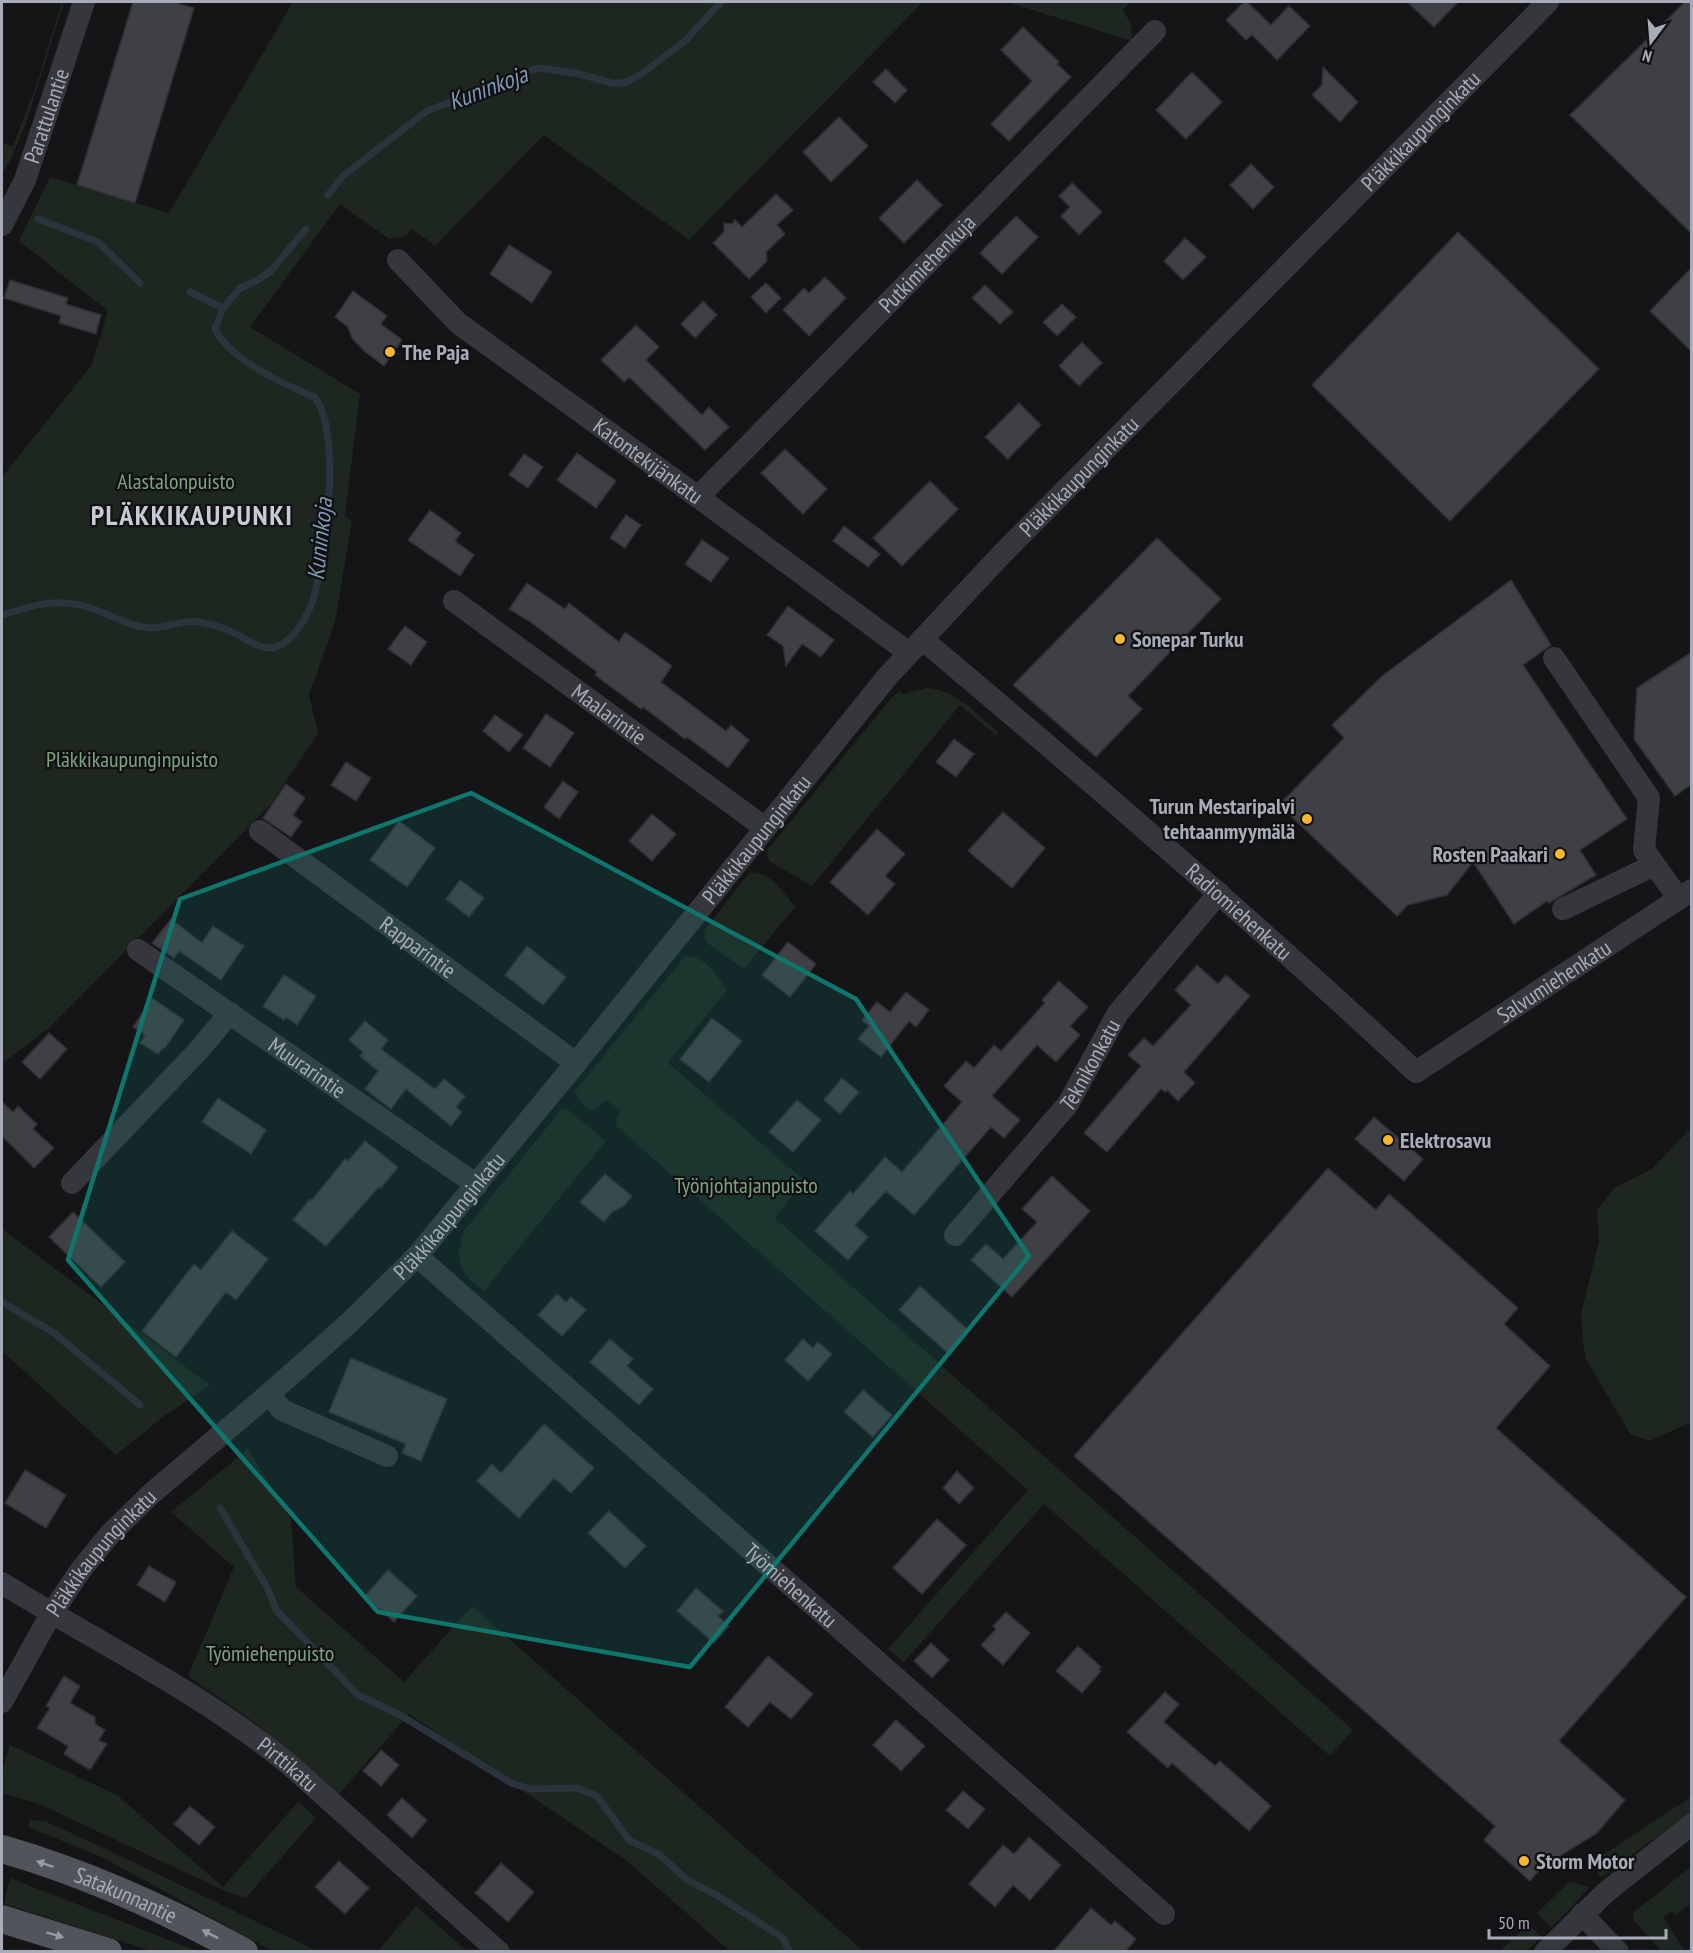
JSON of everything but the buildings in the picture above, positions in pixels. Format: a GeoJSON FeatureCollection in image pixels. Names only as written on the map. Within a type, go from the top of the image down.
{"type":"FeatureCollection","features":[{"type":"Feature","properties":{"kind":"main road","name":"Satakunnantie"},"geometry":{"type":"LineString","coordinates":[[2,1849],[92,1880],[177,1917],[244,1952]]}},
{"type":"Feature","properties":{"kind":"main road"},"geometry":{"type":"LineString","coordinates":[[2,1919],[108,1952]]}},
{"type":"Feature","properties":{"kind":"street","name":"Parattulantie"},"geometry":{"type":"LineString","coordinates":[[2,225],[25,180],[84,2]]}},
{"type":"Feature","properties":{"kind":"street","name":"Pläkkikaupunginkatu"},"geometry":{"type":"LineString","coordinates":[[2,1702],[51,1614],[80,1571],[110,1534],[152,1493],[269,1394],[384,1290],[417,1256],[477,1185],[887,677],[1009,547],[1548,2]]}},
{"type":"Feature","properties":{"kind":"street","name":"Putkimiehenkuja"},"geometry":{"type":"LineString","coordinates":[[698,497],[1155,31]]}},
{"type":"Feature","properties":{"kind":"street","name":"Katontekijänkatu"},"geometry":{"type":"LineString","coordinates":[[398,260],[458,323],[698,497],[916,646]]}},
{"type":"Feature","properties":{"kind":"street","name":"Maalarintie"},"geometry":{"type":"LineString","coordinates":[[454,601],[764,827]]}},
{"type":"Feature","properties":{"kind":"street","name":"Radiomiehenkatu"},"geometry":{"type":"LineString","coordinates":[[916,646],[1026,726],[1315,977],[1416,1072]]}},
{"type":"Feature","properties":{"kind":"street"},"geometry":{"type":"LineString","coordinates":[[1554,658],[1649,798],[1644,850],[1654,865],[1685,895]]}},
{"type":"Feature","properties":{"kind":"street","name":"Rapparintie"},"geometry":{"type":"LineString","coordinates":[[260,831],[576,1063]]}},
{"type":"Feature","properties":{"kind":"street"},"geometry":{"type":"LineString","coordinates":[[1563,909],[1654,865]]}},
{"type":"Feature","properties":{"kind":"street","name":"Teknikonkatu"},"geometry":{"type":"LineString","coordinates":[[955,1235],[1068,1104],[1118,1013],[1219,893]]}},
{"type":"Feature","properties":{"kind":"street","name":"Salvumiehenkatu"},"geometry":{"type":"LineString","coordinates":[[1416,1072],[1685,895]]}},
{"type":"Feature","properties":{"kind":"street","name":"Muurarintie"},"geometry":{"type":"LineString","coordinates":[[138,950],[477,1185]]}},
{"type":"Feature","properties":{"kind":"street"},"geometry":{"type":"LineString","coordinates":[[72,1183],[198,1051],[230,1013]]}},
{"type":"Feature","properties":{"kind":"street","name":"Työmiehenkatu"},"geometry":{"type":"LineString","coordinates":[[417,1256],[1164,1914]]}},
{"type":"Feature","properties":{"kind":"street"},"geometry":{"type":"LineString","coordinates":[[269,1394],[282,1410],[387,1456]]}},
{"type":"Feature","properties":{"kind":"street","name":"Pirttikatu"},"geometry":{"type":"LineString","coordinates":[[2,1583],[218,1711],[256,1737],[499,1952]]}},
{"type":"Feature","properties":{"kind":"street"},"geometry":{"type":"LineString","coordinates":[[1545,1952],[1582,1914],[1635,1867],[1692,1824]]}},
{"type":"Feature","properties":{"kind":"street"},"geometry":{"type":"LineString","coordinates":[[1582,1914],[1618,1952]]}},
{"type":"Feature","properties":{"kind":"highlighted area"},"geometry":{"type":"Polygon","coordinates":[[[471,793],[856,999],[1029,1256],[690,1667],[378,1612],[68,1260],[180,899],[471,793]]]}},
{"type":"Feature","properties":{"kind":"green space"},"geometry":{"type":"Polygon","coordinates":[[[62,2],[64,2],[26,123],[8,165],[2,173],[2,143],[13,146],[35,89],[62,2]]]}},
{"type":"Feature","properties":{"kind":"green space"},"geometry":{"type":"Polygon","coordinates":[[[293,2],[923,2],[689,240],[544,135],[435,246],[412,229],[405,236],[389,239],[340,204],[250,327],[360,394],[345,516],[352,521],[335,622],[309,695],[318,733],[271,804],[50,1027],[2,1064],[2,477],[91,366],[108,311],[19,241],[50,177],[169,213],[293,2]]]}},
{"type":"Feature","properties":{"kind":"green space"},"geometry":{"type":"Polygon","coordinates":[[[1007,2],[1131,2],[1123,10],[1131,24],[1132,41],[1007,2]]]}},
{"type":"Feature","properties":{"kind":"green space"},"geometry":{"type":"Polygon","coordinates":[[[927,688],[948,693],[957,698],[998,732],[997,736],[960,705],[812,886],[769,861],[768,849],[892,697],[899,691],[903,694],[927,688]]]}},
{"type":"Feature","properties":{"kind":"green space"},"geometry":{"type":"Polygon","coordinates":[[[756,872],[773,881],[795,907],[744,969],[710,945],[706,941],[704,931],[749,873],[756,872]]]}},
{"type":"Feature","properties":{"kind":"green space","name":"Työnjohtajanpuisto"},"geometry":{"type":"Polygon","coordinates":[[[685,956],[705,963],[727,990],[668,1063],[804,1180],[775,1218],[1353,1730],[1330,1756],[1044,1504],[904,1662],[888,1649],[1028,1490],[615,1125],[620,1111],[606,1100],[594,1111],[580,1100],[575,1091],[685,956]]]}},
{"type":"Feature","properties":{"kind":"green space"},"geometry":{"type":"Polygon","coordinates":[[[562,1108],[570,1111],[606,1141],[484,1291],[469,1278],[461,1265],[459,1250],[464,1231],[562,1108]]]}},
{"type":"Feature","properties":{"kind":"green space"},"geometry":{"type":"Polygon","coordinates":[[[1691,1128],[1691,1422],[1650,1441],[1630,1434],[1586,1359],[1581,1314],[1599,1241],[1597,1211],[1614,1188],[1652,1169],[1691,1128]]]}},
{"type":"Feature","properties":{"kind":"green space"},"geometry":{"type":"Polygon","coordinates":[[[2,1229],[210,1385],[163,1417],[116,1455],[2,1351],[2,1229]]]}},
{"type":"Feature","properties":{"kind":"green space","name":"Työmiehenpuisto"},"geometry":{"type":"Polygon","coordinates":[[[248,1449],[291,1518],[296,1587],[404,1682],[472,1606],[863,1951],[730,1951],[627,1861],[409,1714],[338,1795],[255,1723],[188,1676],[234,1567],[171,1512],[248,1449]]]}},
{"type":"Feature","properties":{"kind":"green space"},"geometry":{"type":"Polygon","coordinates":[[[10,1745],[117,1795],[223,1887],[298,1802],[316,1818],[246,1898],[225,1891],[39,1804],[2,1793],[2,1773],[10,1745]]]}},
{"type":"Feature","properties":{"kind":"green space"},"geometry":{"type":"Polygon","coordinates":[[[1691,1797],[1691,1812],[1600,1878],[1596,1864],[1598,1858],[1691,1797]]]}},
{"type":"Feature","properties":{"kind":"green space"},"geometry":{"type":"Polygon","coordinates":[[[30,1820],[47,1822],[317,1951],[272,1951],[104,1858],[28,1827],[30,1820]]]}},
{"type":"Feature","properties":{"kind":"green space"},"geometry":{"type":"Polygon","coordinates":[[[1691,1867],[1691,1904],[1675,1915],[1672,1911],[1663,1917],[1685,1951],[1661,1951],[1633,1919],[1634,1912],[1691,1867]]]}},
{"type":"Feature","properties":{"kind":"green space"},"geometry":{"type":"Polygon","coordinates":[[[10,1878],[197,1951],[152,1951],[4,1904],[10,1878]]]}},
{"type":"Feature","properties":{"kind":"green space"},"geometry":{"type":"Polygon","coordinates":[[[1569,1882],[1590,1887],[1551,1928],[1537,1913],[1569,1882]]]}},
{"type":"Feature","properties":{"kind":"green space"},"geometry":{"type":"Polygon","coordinates":[[[416,1906],[467,1951],[378,1951],[416,1906]]]}},
{"type":"Feature","properties":{"kind":"green space"},"geometry":{"type":"Polygon","coordinates":[[[1528,1924],[1541,1937],[1527,1951],[1500,1951],[1528,1924]]]}},
{"type":"Feature","properties":{"kind":"waterway","name":"Kuninkoja"},"geometry":{"type":"LineString","coordinates":[[328,195],[343,176],[427,111],[507,81],[524,72],[540,68],[579,74],[612,83],[624,83],[640,75],[686,40],[721,2]]}},
{"type":"Feature","properties":{"kind":"waterway"},"geometry":{"type":"LineString","coordinates":[[38,219],[98,242],[140,283]]}},
{"type":"Feature","properties":{"kind":"waterway","name":"Kuninkoja"},"geometry":{"type":"LineString","coordinates":[[2,615],[35,605],[66,603],[90,608],[142,627],[157,628],[183,622],[204,623],[235,633],[266,648],[284,643],[299,628],[309,610],[315,591],[326,534],[330,468],[328,438],[323,413],[314,397],[258,369],[232,350],[215,329],[223,308],[240,288],[270,272],[306,229]]}},
{"type":"Feature","properties":{"kind":"waterway"},"geometry":{"type":"LineString","coordinates":[[190,292],[223,308]]}},
{"type":"Feature","properties":{"kind":"waterway"},"geometry":{"type":"LineString","coordinates":[[2,1302],[54,1333],[140,1405]]}},
{"type":"Feature","properties":{"kind":"waterway"},"geometry":{"type":"LineString","coordinates":[[220,1508],[268,1589],[276,1610],[358,1695],[400,1715],[513,1784],[531,1789],[577,1788],[597,1796],[629,1840],[660,1855],[686,1879],[718,1896],[783,1938],[790,1952]]}},
{"type":"Feature","properties":{"kind":"place","name":"The Paja"},"geometry":{"type":"Point","coordinates":[390,352]}},
{"type":"Feature","properties":{"kind":"place","name":"Sonepar Turku"},"geometry":{"type":"Point","coordinates":[1120,639]}},
{"type":"Feature","properties":{"kind":"place","name":"Turun Mestaripalvi tehtaanmyymälä"},"geometry":{"type":"Point","coordinates":[1307,819]}},
{"type":"Feature","properties":{"kind":"place","name":"Rosten Paakari"},"geometry":{"type":"Point","coordinates":[1560,854]}},
{"type":"Feature","properties":{"kind":"place","name":"Elektrosavu"},"geometry":{"type":"Point","coordinates":[1388,1140]}},
{"type":"Feature","properties":{"kind":"place","name":"Storm Motor"},"geometry":{"type":"Point","coordinates":[1524,1861]}},
{"type":"Feature","properties":{"kind":"district","name":"PLÄKKIKAUPUNKI"},"geometry":{"type":"Point","coordinates":[192,515]}},
{"type":"Feature","properties":{"kind":"park label","name":"Alastalonpuisto"},"geometry":{"type":"Point","coordinates":[176,481]}},
{"type":"Feature","properties":{"kind":"park label","name":"Pläkkikaupunginpuisto"},"geometry":{"type":"Point","coordinates":[132,759]}}]}
